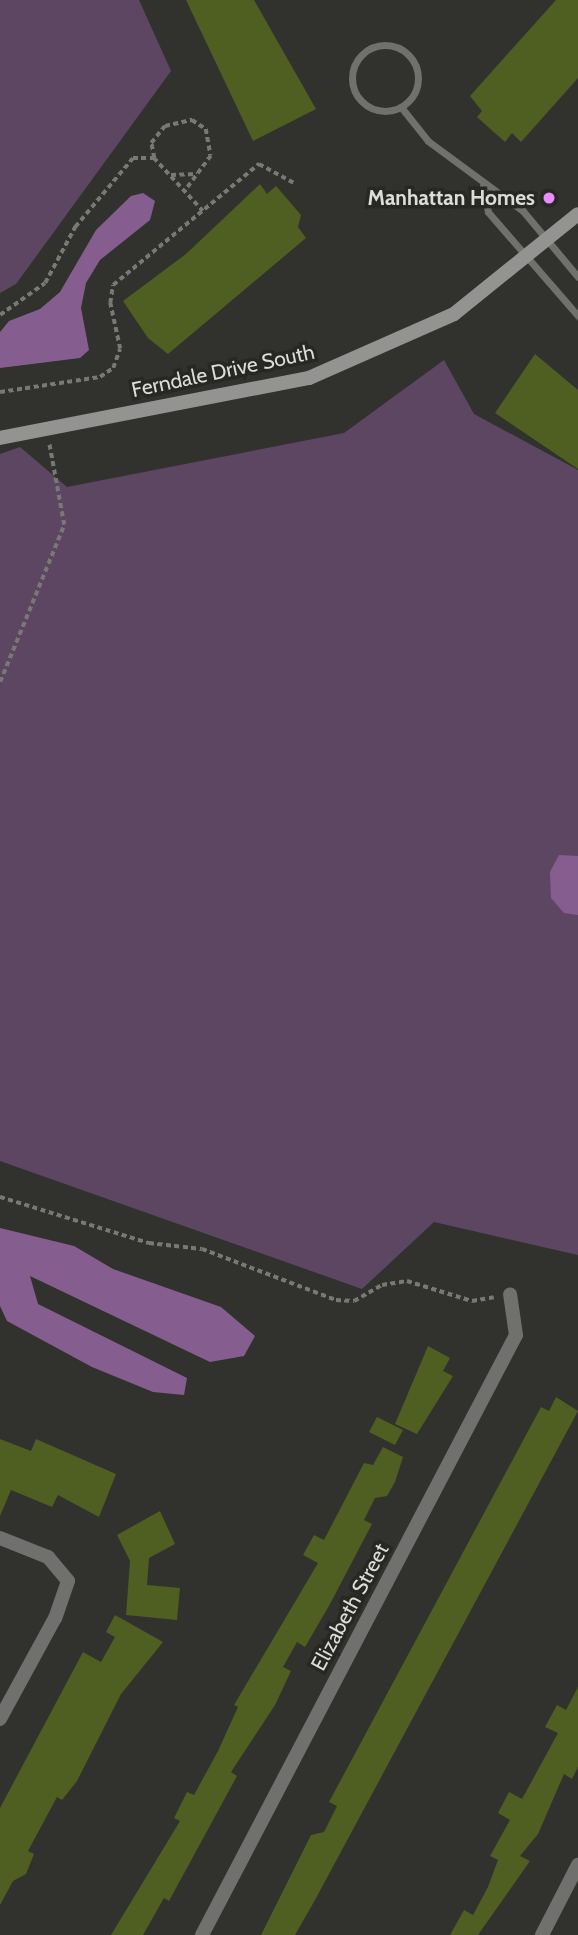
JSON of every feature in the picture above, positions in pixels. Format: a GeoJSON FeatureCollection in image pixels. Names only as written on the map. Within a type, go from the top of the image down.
{"type":"FeatureCollection","features":[{"type":"Feature","properties":{"kind":"main road","name":"Ferndale Drive South"},"geometry":{"type":"LineString","coordinates":[[0,438],[309,378],[454,314],[527,258],[578,214]]}},
{"type":"Feature","properties":{"kind":"street","name":"Elizabeth Street"},"geometry":{"type":"LineString","coordinates":[[202,1935],[516,1335],[510,1294]]}},
{"type":"Feature","properties":{"kind":"street"},"geometry":{"type":"LineString","coordinates":[[0,1538],[48,1557],[68,1581],[55,1618],[0,1719]]}},
{"type":"Feature","properties":{"kind":"street"},"geometry":{"type":"LineString","coordinates":[[542,1935],[578,1865]]}},
{"type":"Feature","properties":{"kind":"lane"},"geometry":{"type":"LineString","coordinates":[[390,45],[412,59],[418,84],[401,107],[380,111],[359,100],[351,74],[364,51],[390,45]]}},
{"type":"Feature","properties":{"kind":"lane"},"geometry":{"type":"LineString","coordinates":[[401,107],[428,141],[484,186],[505,194],[578,277]]}},
{"type":"Feature","properties":{"kind":"lane"},"geometry":{"type":"LineString","coordinates":[[484,186],[488,212],[578,316]]}},
{"type":"Feature","properties":{"kind":"path"},"geometry":{"type":"LineString","coordinates":[[185,191],[197,174],[212,142],[192,120],[164,126],[151,143],[154,158],[203,211]]}},
{"type":"Feature","properties":{"kind":"path"},"geometry":{"type":"LineString","coordinates":[[0,315],[45,283],[75,227],[122,165],[154,158]]}},
{"type":"Feature","properties":{"kind":"path"},"geometry":{"type":"LineString","coordinates":[[0,392],[100,377],[113,368],[120,349],[110,303],[113,285],[259,164],[296,184]]}},
{"type":"Feature","properties":{"kind":"path"},"geometry":{"type":"LineString","coordinates":[[169,175],[197,174]]}},
{"type":"Feature","properties":{"kind":"path"},"geometry":{"type":"LineString","coordinates":[[0,682],[35,603],[64,525],[46,429]]}},
{"type":"Feature","properties":{"kind":"path"},"geometry":{"type":"LineString","coordinates":[[0,1196],[149,1242],[202,1249],[336,1300],[354,1301],[407,1281],[472,1301],[510,1294]]}},
{"type":"Feature","properties":{"kind":"shaded area"},"geometry":{"type":"Polygon","coordinates":[[[0,0],[139,0],[171,71],[16,284],[0,293],[0,0]]]}},
{"type":"Feature","properties":{"kind":"shaded area"},"geometry":{"type":"Polygon","coordinates":[[[143,193],[155,201],[150,220],[100,260],[86,283],[81,308],[89,350],[80,358],[0,368],[0,332],[9,321],[40,309],[60,292],[96,230],[131,196],[143,193]]]}},
{"type":"Feature","properties":{"kind":"shaded area"},"geometry":{"type":"Polygon","coordinates":[[[444,360],[474,414],[578,470],[578,1255],[434,1222],[362,1289],[0,1161],[0,454],[20,447],[67,487],[344,433],[444,360]]]}},
{"type":"Feature","properties":{"kind":"shaded area"},"geometry":{"type":"Polygon","coordinates":[[[559,855],[578,856],[578,915],[564,913],[551,898],[550,872],[559,855]]]}},
{"type":"Feature","properties":{"kind":"shaded area"},"geometry":{"type":"Polygon","coordinates":[[[0,1228],[74,1246],[113,1269],[221,1307],[255,1336],[244,1356],[210,1362],[30,1276],[38,1304],[187,1378],[184,1395],[153,1392],[92,1367],[7,1321],[0,1306],[0,1228]]]}},
{"type":"Feature","properties":{"kind":"building"},"geometry":{"type":"Polygon","coordinates":[[[186,0],[254,0],[316,109],[253,141],[186,0]]]}},
{"type":"Feature","properties":{"kind":"building"},"geometry":{"type":"Polygon","coordinates":[[[556,0],[578,0],[578,78],[521,142],[512,133],[505,142],[477,117],[482,111],[470,96],[556,0]]]}},
{"type":"Feature","properties":{"kind":"building"},"geometry":{"type":"Polygon","coordinates":[[[260,184],[267,194],[276,186],[301,215],[298,227],[306,238],[168,354],[148,338],[123,301],[186,254],[260,184]]]}},
{"type":"Feature","properties":{"kind":"building"},"geometry":{"type":"Polygon","coordinates":[[[535,354],[578,390],[578,469],[495,413],[535,354]]]}},
{"type":"Feature","properties":{"kind":"building"},"geometry":{"type":"Polygon","coordinates":[[[428,1346],[450,1358],[443,1371],[453,1376],[417,1434],[395,1424],[428,1346]]]}},
{"type":"Feature","properties":{"kind":"building"},"geometry":{"type":"Polygon","coordinates":[[[556,1397],[578,1411],[315,1900],[295,1935],[261,1935],[311,1835],[324,1832],[337,1806],[329,1802],[541,1407],[549,1411],[556,1397]]]}},
{"type":"Feature","properties":{"kind":"building"},"geometry":{"type":"Polygon","coordinates":[[[377,1417],[403,1430],[395,1445],[369,1432],[377,1417]]]}},
{"type":"Feature","properties":{"kind":"building"},"geometry":{"type":"Polygon","coordinates":[[[0,1439],[31,1451],[36,1439],[116,1474],[99,1517],[58,1495],[52,1507],[11,1490],[0,1516],[0,1439]]]}},
{"type":"Feature","properties":{"kind":"building"},"geometry":{"type":"Polygon","coordinates":[[[383,1447],[403,1457],[395,1482],[387,1496],[375,1498],[364,1520],[372,1524],[330,1604],[305,1647],[297,1642],[283,1667],[291,1671],[275,1705],[231,1772],[237,1776],[169,1901],[164,1898],[143,1935],[111,1935],[180,1821],[174,1818],[187,1792],[194,1795],[238,1707],[234,1705],[318,1563],[303,1555],[314,1535],[324,1540],[364,1463],[373,1465],[383,1447]]]}},
{"type":"Feature","properties":{"kind":"building"},"geometry":{"type":"Polygon","coordinates":[[[160,1511],[175,1544],[149,1558],[147,1585],[180,1588],[177,1620],[126,1615],[130,1561],[117,1535],[160,1511]]]}},
{"type":"Feature","properties":{"kind":"building"},"geometry":{"type":"Polygon","coordinates":[[[115,1615],[163,1642],[121,1694],[77,1781],[62,1800],[57,1797],[28,1851],[34,1854],[26,1874],[13,1881],[0,1905],[0,1808],[83,1652],[101,1662],[115,1637],[106,1632],[115,1615]]]}},
{"type":"Feature","properties":{"kind":"building"},"geometry":{"type":"Polygon","coordinates":[[[578,1687],[578,1767],[572,1779],[564,1774],[538,1834],[520,1856],[530,1861],[478,1935],[450,1935],[464,1910],[473,1915],[488,1887],[498,1860],[490,1856],[510,1820],[498,1813],[509,1792],[522,1799],[558,1733],[545,1727],[557,1705],[566,1710],[578,1687]]]}},
{"type":"Feature","properties":{"kind":"place","name":"Manhattan Homes"},"geometry":{"type":"Point","coordinates":[549,198]}}]}
